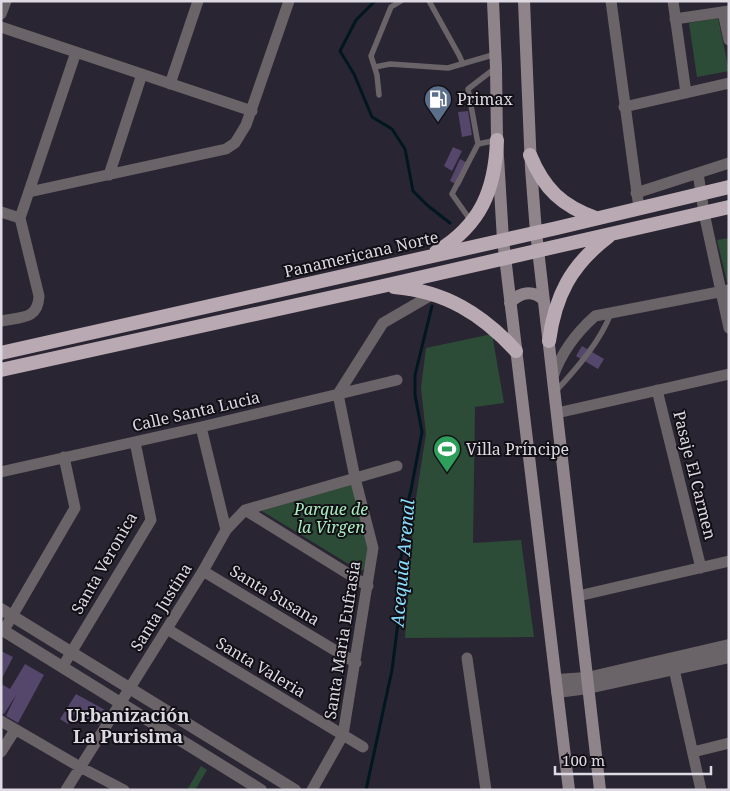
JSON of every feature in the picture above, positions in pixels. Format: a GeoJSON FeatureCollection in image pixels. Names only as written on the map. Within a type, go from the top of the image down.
{"type":"FeatureCollection","features":[{"type":"Feature","properties":{"kind":"highway"},"geometry":{"type":"LineString","coordinates":[[424,258],[450,243],[472,222],[483,205],[491,186],[496,166],[496,140]]}},
{"type":"Feature","properties":{"kind":"highway"},"geometry":{"type":"LineString","coordinates":[[530,155],[536,170],[547,187],[561,201],[578,211],[596,218]]}},
{"type":"Feature","properties":{"kind":"highway","name":"Panamericana Norte"},"geometry":{"type":"LineString","coordinates":[[1,353],[729,187]]}},
{"type":"Feature","properties":{"kind":"highway"},"geometry":{"type":"LineString","coordinates":[[1,370],[729,207]]}},
{"type":"Feature","properties":{"kind":"highway"},"geometry":{"type":"LineString","coordinates":[[549,342],[558,299],[568,280],[580,262],[613,234]]}},
{"type":"Feature","properties":{"kind":"highway"},"geometry":{"type":"LineString","coordinates":[[383,286],[408,288],[433,294],[457,304],[479,316],[516,351]]}},
{"type":"Feature","properties":{"kind":"main road"},"geometry":{"type":"LineString","coordinates":[[493,1],[496,54],[496,140],[503,240],[569,790]]}},
{"type":"Feature","properties":{"kind":"main road"},"geometry":{"type":"LineString","coordinates":[[524,1],[530,155],[536,232],[600,790]]}},
{"type":"Feature","properties":{"kind":"main road"},"geometry":{"type":"LineString","coordinates":[[510,303],[518,296],[529,293],[544,299]]}},
{"type":"Feature","properties":{"kind":"street"},"geometry":{"type":"LineString","coordinates":[[1,14],[6,1]]}},
{"type":"Feature","properties":{"kind":"street"},"geometry":{"type":"LineString","coordinates":[[170,84],[198,1]]}},
{"type":"Feature","properties":{"kind":"street"},"geometry":{"type":"LineString","coordinates":[[29,192],[226,149],[241,134],[252,111],[289,1]]}},
{"type":"Feature","properties":{"kind":"street"},"geometry":{"type":"LineString","coordinates":[[611,1],[639,208]]}},
{"type":"Feature","properties":{"kind":"street"},"geometry":{"type":"LineString","coordinates":[[673,1],[686,93]]}},
{"type":"Feature","properties":{"kind":"street"},"geometry":{"type":"LineString","coordinates":[[675,19],[726,12],[729,40]]}},
{"type":"Feature","properties":{"kind":"street"},"geometry":{"type":"LineString","coordinates":[[1,27],[252,111]]}},
{"type":"Feature","properties":{"kind":"street"},"geometry":{"type":"LineString","coordinates":[[1,321],[32,315],[36,310],[39,296],[20,218],[76,52]]}},
{"type":"Feature","properties":{"kind":"street"},"geometry":{"type":"LineString","coordinates":[[109,175],[142,74]]}},
{"type":"Feature","properties":{"kind":"street"},"geometry":{"type":"LineString","coordinates":[[624,107],[729,83]]}},
{"type":"Feature","properties":{"kind":"street"},"geometry":{"type":"LineString","coordinates":[[636,192],[729,163]]}},
{"type":"Feature","properties":{"kind":"street"},"geometry":{"type":"LineString","coordinates":[[698,173],[704,213],[725,291],[729,328]]}},
{"type":"Feature","properties":{"kind":"street"},"geometry":{"type":"LineString","coordinates":[[1,212],[20,218]]}},
{"type":"Feature","properties":{"kind":"street"},"geometry":{"type":"LineString","coordinates":[[553,377],[558,363],[582,327],[595,316],[725,291]]}},
{"type":"Feature","properties":{"kind":"street"},"geometry":{"type":"LineString","coordinates":[[338,394],[384,322],[433,294]]}},
{"type":"Feature","properties":{"kind":"street"},"geometry":{"type":"LineString","coordinates":[[557,413],[729,374]]}},
{"type":"Feature","properties":{"kind":"street","name":"Calle Santa Lucia"},"geometry":{"type":"LineString","coordinates":[[1,472],[397,380]]}},
{"type":"Feature","properties":{"kind":"street","name":"Pasaje El Carmen"},"geometry":{"type":"LineString","coordinates":[[657,390],[701,568]]}},
{"type":"Feature","properties":{"kind":"street","name":"Santa Maria Eufrasia"},"geometry":{"type":"LineString","coordinates":[[312,790],[343,735],[373,548],[355,478],[338,394]]}},
{"type":"Feature","properties":{"kind":"street"},"geometry":{"type":"LineString","coordinates":[[201,427],[226,530]]}},
{"type":"Feature","properties":{"kind":"street","name":"Santa Veronica"},"geometry":{"type":"LineString","coordinates":[[63,666],[151,520],[135,442]]}},
{"type":"Feature","properties":{"kind":"street"},"geometry":{"type":"LineString","coordinates":[[64,457],[75,508],[7,613],[2,630],[122,702],[261,790]]}},
{"type":"Feature","properties":{"kind":"street"},"geometry":{"type":"LineString","coordinates":[[244,510],[398,466]]}},
{"type":"Feature","properties":{"kind":"street"},"geometry":{"type":"LineString","coordinates":[[244,510],[368,586]]}},
{"type":"Feature","properties":{"kind":"street","name":"Santa Justina"},"geometry":{"type":"LineString","coordinates":[[66,790],[203,571],[226,530],[244,510]]}},
{"type":"Feature","properties":{"kind":"street"},"geometry":{"type":"LineString","coordinates":[[578,596],[729,562]]}},
{"type":"Feature","properties":{"kind":"street","name":"Santa Susana"},"geometry":{"type":"LineString","coordinates":[[203,571],[356,663]]}},
{"type":"Feature","properties":{"kind":"street"},"geometry":{"type":"LineString","coordinates":[[7,613],[295,790]]}},
{"type":"Feature","properties":{"kind":"street","name":"Santa Valeria"},"geometry":{"type":"LineString","coordinates":[[167,629],[363,747]]}},
{"type":"Feature","properties":{"kind":"street"},"geometry":{"type":"LineString","coordinates":[[588,683],[729,645]]}},
{"type":"Feature","properties":{"kind":"street"},"geometry":{"type":"LineString","coordinates":[[557,686],[674,669],[729,657]]}},
{"type":"Feature","properties":{"kind":"street"},"geometry":{"type":"LineString","coordinates":[[468,658],[486,790]]}},
{"type":"Feature","properties":{"kind":"street"},"geometry":{"type":"LineString","coordinates":[[674,669],[701,790]]}},
{"type":"Feature","properties":{"kind":"street"},"geometry":{"type":"LineString","coordinates":[[1,720],[80,767],[124,790]]}},
{"type":"Feature","properties":{"kind":"street"},"geometry":{"type":"LineString","coordinates":[[1,752],[15,730]]}},
{"type":"Feature","properties":{"kind":"street"},"geometry":{"type":"LineString","coordinates":[[693,752],[729,743]]}},
{"type":"Feature","properties":{"kind":"lane"},"geometry":{"type":"LineString","coordinates":[[379,95],[375,67],[371,56],[391,7],[401,1]]}},
{"type":"Feature","properties":{"kind":"lane"},"geometry":{"type":"LineString","coordinates":[[429,1],[447,31],[463,64]]}},
{"type":"Feature","properties":{"kind":"lane"},"geometry":{"type":"LineString","coordinates":[[375,67],[390,64],[448,68],[496,54]]}},
{"type":"Feature","properties":{"kind":"lane"},"geometry":{"type":"LineString","coordinates":[[472,222],[452,194],[478,144],[468,89],[496,68]]}},
{"type":"Feature","properties":{"kind":"lane"},"geometry":{"type":"LineString","coordinates":[[478,144],[496,140]]}},
{"type":"Feature","properties":{"kind":"lane"},"geometry":{"type":"LineString","coordinates":[[554,392],[574,371],[606,327],[612,312]]}},
{"type":"Feature","properties":{"kind":"green space"},"geometry":{"type":"Polygon","coordinates":[[[718,18],[729,71],[697,77],[689,23],[718,18]]]}},
{"type":"Feature","properties":{"kind":"green space"},"geometry":{"type":"Polygon","coordinates":[[[729,238],[729,282],[727,282],[717,240],[729,238]]]}},
{"type":"Feature","properties":{"kind":"green space","name":"Villa Príncipe"},"geometry":{"type":"Polygon","coordinates":[[[492,334],[504,403],[475,407],[473,543],[521,540],[534,637],[405,638],[414,511],[426,434],[421,388],[426,348],[492,334]]]}},
{"type":"Feature","properties":{"kind":"green space","name":"Parque de la Virgen"},"geometry":{"type":"Polygon","coordinates":[[[354,483],[369,545],[365,569],[360,571],[262,511],[354,483]]]}},
{"type":"Feature","properties":{"kind":"green space"},"geometry":{"type":"Polygon","coordinates":[[[201,766],[207,770],[195,790],[187,790],[201,766]]]}},
{"type":"Feature","properties":{"kind":"building"},"geometry":{"type":"Polygon","coordinates":[[[468,111],[472,135],[462,137],[458,112],[468,111]]]}},
{"type":"Feature","properties":{"kind":"building"},"geometry":{"type":"Polygon","coordinates":[[[453,147],[462,151],[452,171],[444,166],[453,147]]]}},
{"type":"Feature","properties":{"kind":"building"},"geometry":{"type":"Polygon","coordinates":[[[460,159],[470,164],[460,186],[450,181],[460,159]]]}},
{"type":"Feature","properties":{"kind":"building"},"geometry":{"type":"Polygon","coordinates":[[[582,346],[604,359],[598,369],[576,356],[582,346]]]}},
{"type":"Feature","properties":{"kind":"building"},"geometry":{"type":"Polygon","coordinates":[[[1,651],[13,657],[1,680],[1,651]]]}},
{"type":"Feature","properties":{"kind":"building"},"geometry":{"type":"Polygon","coordinates":[[[25,664],[44,675],[18,723],[6,716],[16,695],[4,714],[1,712],[1,684],[10,689],[25,664]]]}},
{"type":"Feature","properties":{"kind":"building"},"geometry":{"type":"Polygon","coordinates":[[[76,694],[107,711],[99,725],[77,713],[81,704],[68,724],[60,719],[76,694]]]}},
{"type":"Feature","properties":{"kind":"waterway","name":"Acequia Arenal"},"geometry":{"type":"LineString","coordinates":[[375,1],[356,20],[340,51],[354,74],[372,117],[392,129],[405,149],[413,191],[450,223]]}},
{"type":"Feature","properties":{"kind":"waterway","name":"Acequia Arenal"},"geometry":{"type":"LineString","coordinates":[[366,790],[392,670],[401,599],[398,575],[403,546],[404,517],[422,432],[415,395],[415,375],[432,306]]}},
{"type":"Feature","properties":{"kind":"place","name":"Primax"},"geometry":{"type":"Point","coordinates":[438,123]}},
{"type":"Feature","properties":{"kind":"place","name":"Villa Príncipe"},"geometry":{"type":"Point","coordinates":[447,473]}},
{"type":"Feature","properties":{"kind":"district","name":"Urbanización La Purisima"},"geometry":{"type":"Point","coordinates":[128,726]}}]}
